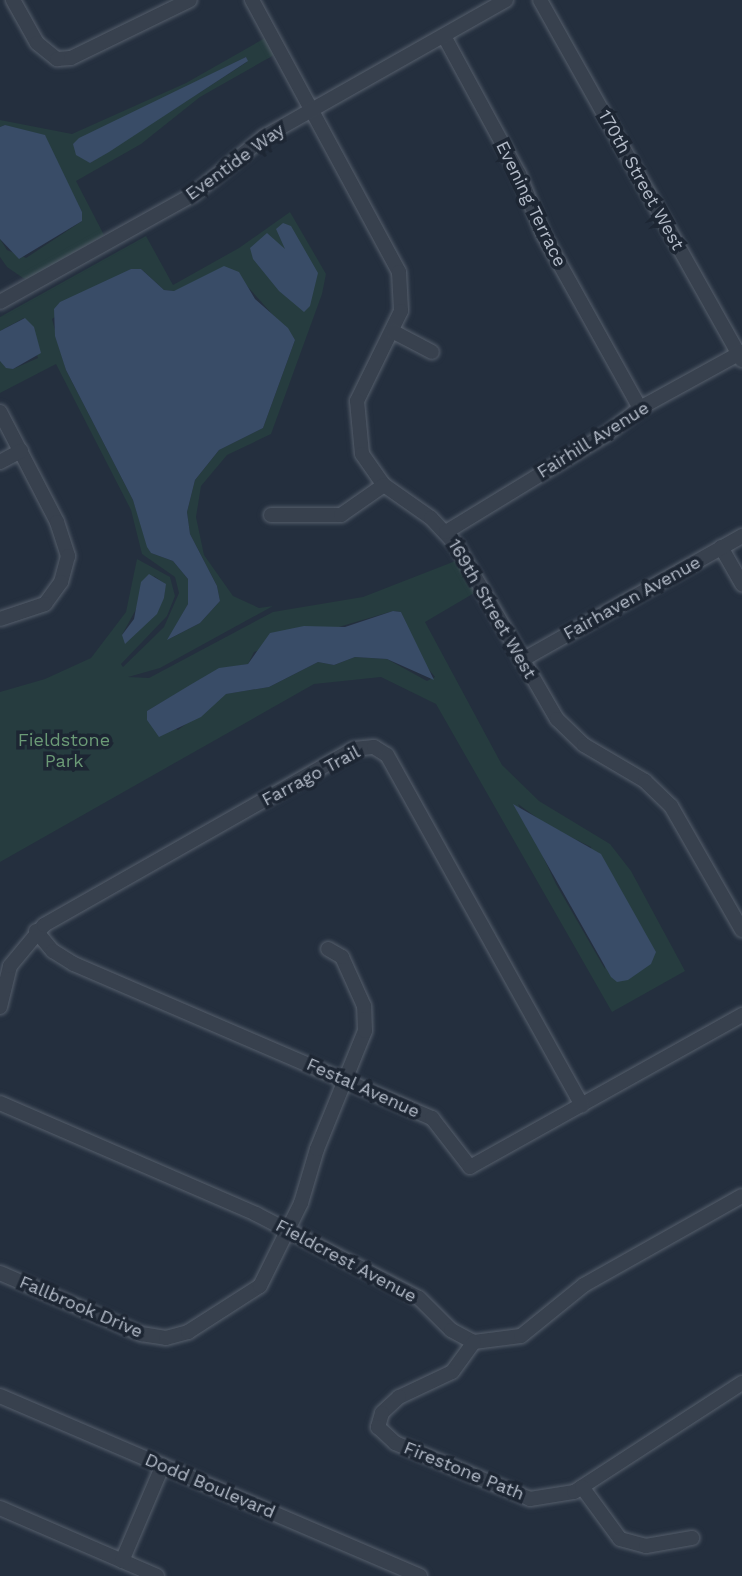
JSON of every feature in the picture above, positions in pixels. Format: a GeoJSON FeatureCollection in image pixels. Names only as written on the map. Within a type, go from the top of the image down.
{"type":"FeatureCollection","features":[{"type":"Feature","properties":{"kind":"street"},"geometry":{"type":"LineString","coordinates":[[13,0],[37,43],[57,59],[99,45],[190,0]]}},
{"type":"Feature","properties":{"kind":"street","name":"169th Street West"},"geometry":{"type":"LineString","coordinates":[[252,0],[314,109],[400,272],[401,311],[357,401],[362,454],[384,485],[446,531],[522,660],[569,733],[645,781],[671,806],[742,930]]}},
{"type":"Feature","properties":{"kind":"street","name":"Eventide Way"},"geometry":{"type":"LineString","coordinates":[[0,302],[194,194],[264,138],[506,0]]}},
{"type":"Feature","properties":{"kind":"street","name":"170th Street West"},"geometry":{"type":"LineString","coordinates":[[540,0],[741,356]]}},
{"type":"Feature","properties":{"kind":"street","name":"Evening Terrace"},"geometry":{"type":"LineString","coordinates":[[444,36],[519,174],[542,234],[640,408]]}},
{"type":"Feature","properties":{"kind":"street"},"geometry":{"type":"LineString","coordinates":[[392,331],[432,352]]}},
{"type":"Feature","properties":{"kind":"street","name":"Fairhill Avenue"},"geometry":{"type":"LineString","coordinates":[[446,531],[608,433],[640,408],[741,356]]}},
{"type":"Feature","properties":{"kind":"street"},"geometry":{"type":"LineString","coordinates":[[0,412],[65,540],[67,565],[61,582],[45,604],[0,620]]}},
{"type":"Feature","properties":{"kind":"street"},"geometry":{"type":"LineString","coordinates":[[0,462],[21,451]]}},
{"type":"Feature","properties":{"kind":"street"},"geometry":{"type":"LineString","coordinates":[[271,516],[341,516],[384,485]]}},
{"type":"Feature","properties":{"kind":"street","name":"Fairhaven Avenue"},"geometry":{"type":"LineString","coordinates":[[522,660],[742,536]]}},
{"type":"Feature","properties":{"kind":"street"},"geometry":{"type":"LineString","coordinates":[[721,547],[742,584]]}},
{"type":"Feature","properties":{"kind":"street","name":"Farrago Trail"},"geometry":{"type":"LineString","coordinates":[[0,1007],[10,966],[36,931],[354,749],[374,747],[387,755],[582,1105]]}},
{"type":"Feature","properties":{"kind":"street","name":"Festal Avenue"},"geometry":{"type":"LineString","coordinates":[[36,931],[53,951],[74,964],[432,1118],[470,1167],[742,1015]]}},
{"type":"Feature","properties":{"kind":"street","name":"Fallbrook Drive"},"geometry":{"type":"LineString","coordinates":[[0,1273],[141,1334],[166,1338],[188,1332],[250,1296],[268,1276],[289,1231],[363,1039],[366,1014],[342,957],[328,949]]}},
{"type":"Feature","properties":{"kind":"street","name":"Fieldcrest Avenue"},"geometry":{"type":"LineString","coordinates":[[0,1103],[289,1231],[419,1298],[451,1330],[474,1342]]}},
{"type":"Feature","properties":{"kind":"street"},"geometry":{"type":"LineString","coordinates":[[474,1342],[521,1336],[584,1285],[742,1196]]}},
{"type":"Feature","properties":{"kind":"street","name":"Firestone Path"},"geometry":{"type":"LineString","coordinates":[[474,1342],[452,1372],[418,1385],[391,1404],[378,1420],[381,1433],[395,1443],[530,1499],[556,1498],[582,1487],[742,1383]]}},
{"type":"Feature","properties":{"kind":"street","name":"Dodd Boulevard"},"geometry":{"type":"LineString","coordinates":[[0,1395],[420,1576]]}},
{"type":"Feature","properties":{"kind":"street"},"geometry":{"type":"LineString","coordinates":[[122,1561],[163,1465]]}},
{"type":"Feature","properties":{"kind":"street"},"geometry":{"type":"LineString","coordinates":[[582,1487],[620,1539],[646,1546],[692,1538]]}},
{"type":"Feature","properties":{"kind":"street"},"geometry":{"type":"LineString","coordinates":[[0,1508],[157,1576]]}},
{"type":"Feature","properties":{"kind":"green space"},"geometry":{"type":"Polygon","coordinates":[[[265,38],[274,55],[200,97],[141,144],[76,181],[104,235],[26,280],[7,267],[0,257],[0,239],[7,250],[26,258],[82,221],[82,212],[46,145],[5,125],[0,127],[0,120],[72,134],[186,83],[265,38]],[[246,57],[73,144],[90,163],[247,62],[246,57]]]}},
{"type":"Feature","properties":{"kind":"green space","name":"Fieldstone Park"},"geometry":{"type":"Polygon","coordinates":[[[290,212],[326,274],[322,294],[271,434],[227,455],[201,486],[196,517],[204,555],[233,596],[259,608],[273,606],[160,668],[128,677],[149,678],[273,612],[363,597],[458,560],[476,592],[425,622],[502,765],[539,801],[610,844],[631,871],[685,971],[612,1012],[436,704],[381,677],[314,684],[0,862],[0,692],[45,679],[91,658],[126,612],[137,559],[170,577],[175,596],[167,616],[121,664],[123,667],[164,627],[179,593],[175,577],[142,554],[131,510],[56,364],[0,393],[0,361],[13,369],[38,358],[24,318],[0,331],[0,317],[146,236],[173,285],[239,248],[290,212]],[[131,269],[52,319],[66,370],[133,500],[151,553],[173,561],[188,579],[188,604],[169,639],[200,623],[220,601],[217,586],[190,534],[187,512],[195,480],[219,450],[263,428],[295,340],[240,278],[174,291],[164,290],[141,269],[131,269]],[[154,576],[122,635],[164,598],[165,584],[154,576]],[[393,611],[254,652],[248,664],[219,669],[147,711],[178,730],[225,694],[269,687],[318,662],[334,665],[355,657],[387,659],[427,681],[435,677],[421,660],[401,612],[393,611]],[[518,804],[556,884],[605,969],[591,847],[548,826],[518,804]]]}},
{"type":"Feature","properties":{"kind":"water"},"geometry":{"type":"Polygon","coordinates":[[[246,57],[248,61],[90,163],[76,155],[73,144],[79,138],[246,57]]]}},
{"type":"Feature","properties":{"kind":"water"},"geometry":{"type":"Polygon","coordinates":[[[5,125],[45,135],[82,212],[82,221],[19,259],[0,239],[0,127],[5,125]]]}},
{"type":"Feature","properties":{"kind":"water"},"geometry":{"type":"Polygon","coordinates":[[[283,223],[291,226],[318,273],[310,306],[304,312],[279,291],[253,259],[250,248],[267,233],[285,249],[276,229],[283,223]]]}},
{"type":"Feature","properties":{"kind":"water"},"geometry":{"type":"Polygon","coordinates":[[[224,266],[239,272],[255,299],[288,328],[295,340],[263,428],[219,450],[195,480],[187,512],[190,534],[217,586],[220,601],[200,623],[167,640],[188,604],[188,579],[173,561],[151,553],[147,547],[133,500],[66,370],[55,336],[54,309],[60,302],[131,269],[141,269],[164,290],[174,291],[224,266]]]}},
{"type":"Feature","properties":{"kind":"water"},"geometry":{"type":"Polygon","coordinates":[[[25,318],[34,327],[41,353],[13,369],[6,368],[0,361],[0,331],[25,318]]]}},
{"type":"Feature","properties":{"kind":"water"},"geometry":{"type":"Polygon","coordinates":[[[149,574],[166,584],[164,598],[157,614],[125,644],[122,635],[134,619],[141,582],[149,574]]]}},
{"type":"Feature","properties":{"kind":"water"},"geometry":{"type":"Polygon","coordinates":[[[393,611],[401,612],[434,680],[387,659],[355,657],[334,665],[318,662],[269,687],[226,694],[201,717],[159,737],[147,720],[147,711],[219,668],[248,664],[270,633],[304,626],[345,627],[393,611]]]}},
{"type":"Feature","properties":{"kind":"water"},"geometry":{"type":"Polygon","coordinates":[[[513,804],[601,854],[656,952],[651,964],[628,980],[617,982],[611,977],[513,804]]]}}]}
